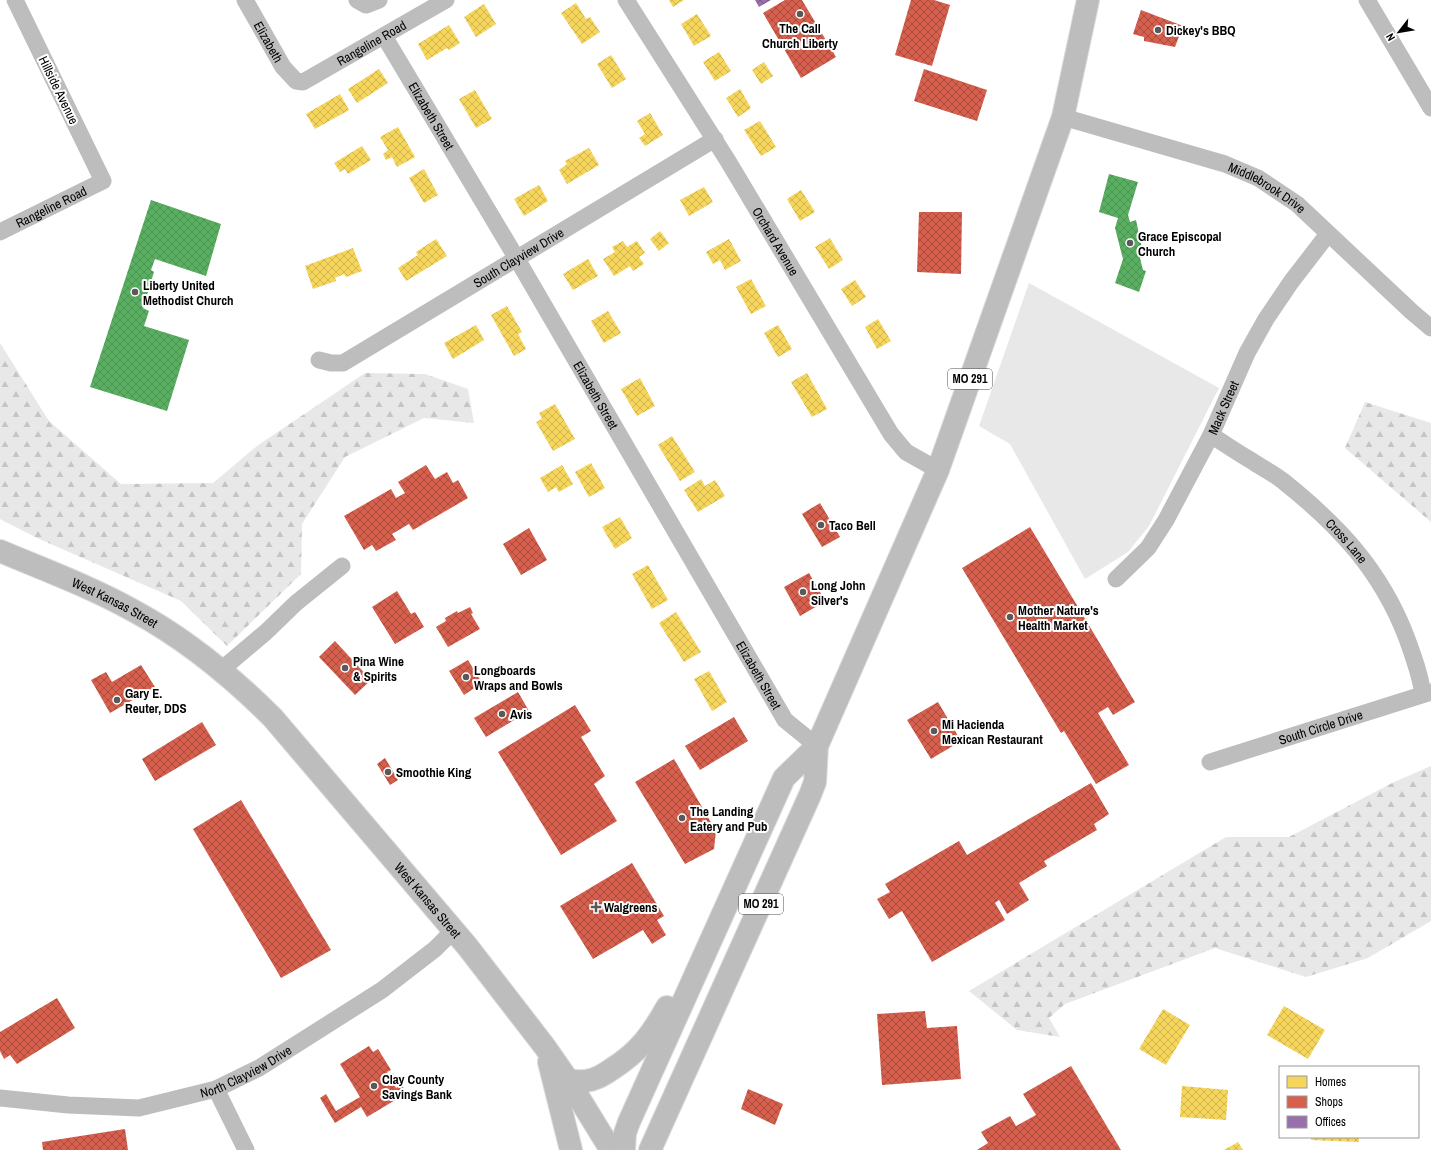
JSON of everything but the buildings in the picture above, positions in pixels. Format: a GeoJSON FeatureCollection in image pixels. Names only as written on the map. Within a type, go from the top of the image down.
{"type":"FeatureCollection","features":[{"type":"Feature","properties":{"kind":"main road","name":"MO 291"},"geometry":{"type":"LineString","coordinates":[[650,1150],[810,795],[814,782],[817,746],[938,470],[1063,117],[1088,0]]}},
{"type":"Feature","properties":{"kind":"main road","name":"West Kansas Street"},"geometry":{"type":"LineString","coordinates":[[0,551],[93,590],[134,611],[178,637],[221,670],[273,718],[467,946],[546,1047],[611,1150]]}},
{"type":"Feature","properties":{"kind":"main road","name":"MO 291"},"geometry":{"type":"LineString","coordinates":[[624,1150],[628,1122],[784,778],[817,746]]}},
{"type":"Feature","properties":{"kind":"main road"},"geometry":{"type":"LineString","coordinates":[[568,1080],[581,1082],[595,1080],[632,1056],[648,1038],[675,993],[700,965]]}},
{"type":"Feature","properties":{"kind":"main road"},"geometry":{"type":"LineString","coordinates":[[546,1047],[571,1150]]}},
{"type":"Feature","properties":{"kind":"main road"},"geometry":{"type":"LineString","coordinates":[[667,1112],[665,1131],[668,1150]]}},
{"type":"Feature","properties":{"kind":"street","name":"Hillside Avenue"},"geometry":{"type":"LineString","coordinates":[[15,0],[103,181]]}},
{"type":"Feature","properties":{"kind":"street","name":"Elizabeth"},"geometry":{"type":"LineString","coordinates":[[245,0],[283,66],[296,82]]}},
{"type":"Feature","properties":{"kind":"street"},"geometry":{"type":"LineString","coordinates":[[357,0],[366,5],[379,0]]}},
{"type":"Feature","properties":{"kind":"street","name":"Rangeline Road"},"geometry":{"type":"LineString","coordinates":[[296,82],[303,82],[446,0]]}},
{"type":"Feature","properties":{"kind":"street","name":"Orchard Avenue"},"geometry":{"type":"LineString","coordinates":[[626,0],[714,139],[891,434],[906,452],[938,470]]}},
{"type":"Feature","properties":{"kind":"street"},"geometry":{"type":"LineString","coordinates":[[1368,0],[1430,106]]}},
{"type":"Feature","properties":{"kind":"street","name":"Elizabeth Street"},"geometry":{"type":"LineString","coordinates":[[384,36],[517,259],[785,720],[817,746]]}},
{"type":"Feature","properties":{"kind":"street","name":"Middlebrook Drive"},"geometry":{"type":"LineString","coordinates":[[1063,117],[1225,164],[1258,178],[1297,204],[1431,328]]}},
{"type":"Feature","properties":{"kind":"street","name":"South Clayview Drive"},"geometry":{"type":"LineString","coordinates":[[319,360],[331,363],[343,363],[714,139]]}},
{"type":"Feature","properties":{"kind":"street","name":"Rangeline Road"},"geometry":{"type":"LineString","coordinates":[[0,232],[103,181]]}},
{"type":"Feature","properties":{"kind":"street","name":"Mack Street"},"geometry":{"type":"LineString","coordinates":[[1116,579],[1148,548],[1166,520],[1211,435],[1247,353],[1266,319],[1291,282],[1328,234]]}},
{"type":"Feature","properties":{"kind":"street","name":"Cross Lane"},"geometry":{"type":"LineString","coordinates":[[1211,435],[1282,481],[1325,517],[1347,539],[1367,563],[1385,590],[1399,617],[1421,681],[1427,693]]}},
{"type":"Feature","properties":{"kind":"street"},"geometry":{"type":"LineString","coordinates":[[221,670],[266,632],[296,603],[342,566]]}},
{"type":"Feature","properties":{"kind":"street","name":"South Circle Drive"},"geometry":{"type":"LineString","coordinates":[[1210,762],[1249,751],[1267,743],[1288,739],[1392,706],[1427,693]]}},
{"type":"Feature","properties":{"kind":"street","name":"North Clayview Drive"},"geometry":{"type":"LineString","coordinates":[[0,1098],[139,1108],[216,1089],[259,1068],[382,990],[435,949],[453,931]]}},
{"type":"Feature","properties":{"kind":"street"},"geometry":{"type":"LineString","coordinates":[[216,1089],[246,1150]]}},
{"type":"Feature","properties":{"kind":"green space"},"geometry":{"type":"Polygon","coordinates":[[[1029,283],[1219,388],[1149,526],[1128,552],[1085,579],[1010,444],[979,426],[1029,283]]]}},
{"type":"Feature","properties":{"kind":"green space"},"geometry":{"type":"Polygon","coordinates":[[[0,343],[49,421],[121,484],[213,483],[257,446],[365,373],[425,374],[468,389],[474,423],[424,418],[345,457],[302,524],[301,574],[227,646],[181,601],[37,538],[0,519],[0,343]]]}},
{"type":"Feature","properties":{"kind":"green space"},"geometry":{"type":"Polygon","coordinates":[[[1365,402],[1431,423],[1431,522],[1345,448],[1365,402]]]}},
{"type":"Feature","properties":{"kind":"green space"},"geometry":{"type":"Polygon","coordinates":[[[1431,766],[1431,921],[1368,958],[1306,977],[1215,948],[1065,1004],[1049,1018],[1060,1037],[1017,1030],[969,991],[1226,837],[1289,837],[1394,782],[1431,766]]]}},
{"type":"Feature","properties":{"kind":"place","name":"The Call Church Liberty"},"geometry":{"type":"Point","coordinates":[800,14]}},
{"type":"Feature","properties":{"kind":"place","name":"Dickey's BBQ"},"geometry":{"type":"Point","coordinates":[1158,30]}},
{"type":"Feature","properties":{"kind":"place","name":"Grace Episcopal Church"},"geometry":{"type":"Point","coordinates":[1130,243]}},
{"type":"Feature","properties":{"kind":"place","name":"Liberty United Methodist Church"},"geometry":{"type":"Point","coordinates":[135,292]}},
{"type":"Feature","properties":{"kind":"place","name":"Taco Bell"},"geometry":{"type":"Point","coordinates":[821,525]}},
{"type":"Feature","properties":{"kind":"place","name":"Long John Silver's"},"geometry":{"type":"Point","coordinates":[803,592]}},
{"type":"Feature","properties":{"kind":"place","name":"Mother Nature's Health Market"},"geometry":{"type":"Point","coordinates":[1010,617]}},
{"type":"Feature","properties":{"kind":"place","name":"Pina Wine & Spirits"},"geometry":{"type":"Point","coordinates":[345,668]}},
{"type":"Feature","properties":{"kind":"place","name":"Longboards Wraps and Bowls"},"geometry":{"type":"Point","coordinates":[466,677]}},
{"type":"Feature","properties":{"kind":"place","name":"Gary E. Reuter, DDS"},"geometry":{"type":"Point","coordinates":[117,700]}},
{"type":"Feature","properties":{"kind":"place","name":"Avis"},"geometry":{"type":"Point","coordinates":[502,714]}},
{"type":"Feature","properties":{"kind":"place","name":"Mi Hacienda Mexican Restaurant"},"geometry":{"type":"Point","coordinates":[934,731]}},
{"type":"Feature","properties":{"kind":"place","name":"Smoothie King"},"geometry":{"type":"Point","coordinates":[388,772]}},
{"type":"Feature","properties":{"kind":"place","name":"The Landing Eatery and Pub"},"geometry":{"type":"Point","coordinates":[682,818]}},
{"type":"Feature","properties":{"kind":"place","name":"Walgreens"},"geometry":{"type":"Point","coordinates":[596,907]}},
{"type":"Feature","properties":{"kind":"place","name":"Clay County Savings Bank"},"geometry":{"type":"Point","coordinates":[374,1086]}}]}
